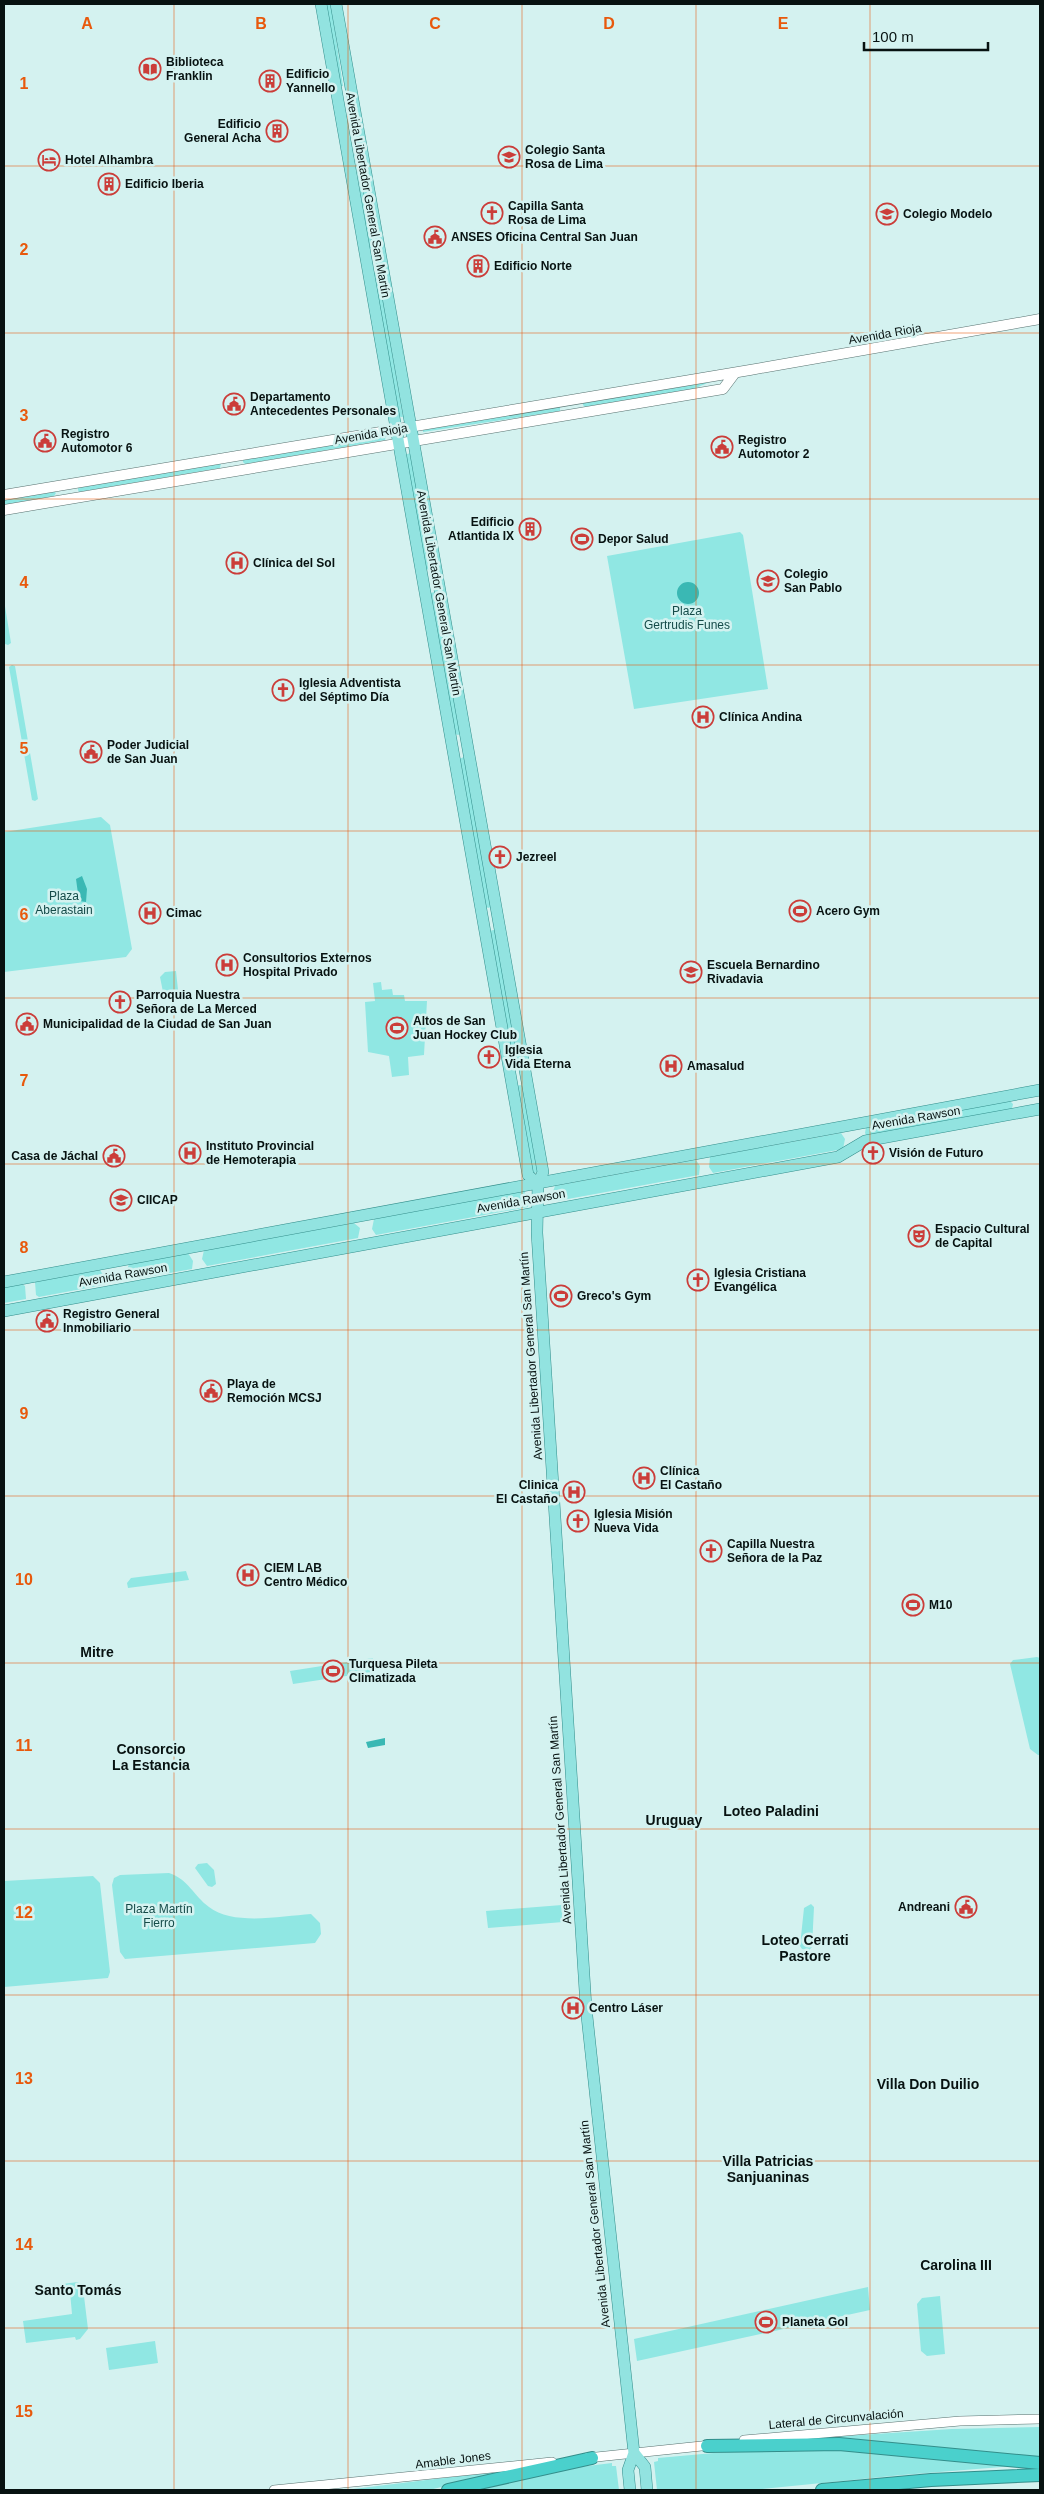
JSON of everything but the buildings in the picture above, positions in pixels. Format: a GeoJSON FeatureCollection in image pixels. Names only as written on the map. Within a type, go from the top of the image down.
{"type":"FeatureCollection","features":[{"type":"Feature","properties":{"kind":"highway"},"geometry":{"type":"LineString","coordinates":[[706,2446],[839,2444],[1040,2463]]}},
{"type":"Feature","properties":{"kind":"highway"},"geometry":{"type":"LineString","coordinates":[[448,2490],[592,2458]]}},
{"type":"Feature","properties":{"kind":"highway"},"geometry":{"type":"LineString","coordinates":[[822,2490],[940,2479],[1040,2475]]}},
{"type":"Feature","properties":{"kind":"main road","name":"Avenida Libertador General San Martín"},"geometry":{"type":"LineString","coordinates":[[321,4],[528,1175],[538,1184]]}},
{"type":"Feature","properties":{"kind":"main road","name":"Avenida Libertador General San Martín"},"geometry":{"type":"LineString","coordinates":[[336,4],[543,1172],[538,1184],[537,1212],[586,2007],[634,2453],[628,2470],[630,2490]]}},
{"type":"Feature","properties":{"kind":"main road","name":"Avenida Rioja"},"geometry":{"type":"LineString","coordinates":[[4,495],[411,425],[735,373],[1040,319]]}},
{"type":"Feature","properties":{"kind":"main road","name":"Avenida Rioja"},"geometry":{"type":"LineString","coordinates":[[4,510],[723,388],[735,373]]}},
{"type":"Feature","properties":{"kind":"main road","name":"Avenida Rawson"},"geometry":{"type":"LineString","coordinates":[[4,1282],[1040,1090]]}},
{"type":"Feature","properties":{"kind":"main road","name":"Avenida Rawson"},"geometry":{"type":"LineString","coordinates":[[4,1310],[838,1157],[865,1141],[1040,1109]]}},
{"type":"Feature","properties":{"kind":"main road","name":"Avenida Libertador General San Martín"},"geometry":{"type":"LineString","coordinates":[[634,2453],[645,2467],[647,2490]]}},
{"type":"Feature","properties":{"kind":"street","name":"Lateral de Circunvalación"},"geometry":{"type":"LineString","coordinates":[[634,2453],[832,2431],[960,2421],[1040,2419]]}},
{"type":"Feature","properties":{"kind":"street","name":"Amable Jones"},"geometry":{"type":"LineString","coordinates":[[274,2490],[292,2490],[634,2453]]}},
{"type":"Feature","properties":{"kind":"green space"},"geometry":{"type":"Polygon","coordinates":[[[325,4],[331,4],[343,86],[341,86],[325,4]]]}},
{"type":"Feature","properties":{"kind":"green space"},"geometry":{"type":"Polygon","coordinates":[[[347,108],[349,108],[374,248],[369,248],[347,108]]]}},
{"type":"Feature","properties":{"kind":"green space"},"geometry":{"type":"Polygon","coordinates":[[[378,272],[403,417],[399,416],[373,273],[378,272]]]}},
{"type":"Feature","properties":{"kind":"green space"},"geometry":{"type":"Polygon","coordinates":[[[710,382],[693,389],[585,407],[583,405],[583,403],[710,382]]]}},
{"type":"Feature","properties":{"kind":"green space"},"geometry":{"type":"Polygon","coordinates":[[[560,406],[560,411],[423,432],[423,429],[560,406]]]}},
{"type":"Feature","properties":{"kind":"green space"},"geometry":{"type":"Polygon","coordinates":[[[386,435],[385,440],[245,464],[243,462],[243,460],[386,435]]]}},
{"type":"Feature","properties":{"kind":"green space"},"geometry":{"type":"Polygon","coordinates":[[[410,453],[431,569],[429,570],[426,569],[405,455],[410,453]]]}},
{"type":"Feature","properties":{"kind":"green space"},"geometry":{"type":"Polygon","coordinates":[[[221,463],[220,468],[79,492],[78,490],[78,487],[221,463]]]}},
{"type":"Feature","properties":{"kind":"green space"},"geometry":{"type":"Polygon","coordinates":[[[53,490],[56,493],[54,496],[4,505],[4,499],[53,490]]]}},
{"type":"Feature","properties":{"kind":"green space","name":"Plaza Gertrudis Funes"},"geometry":{"type":"Polygon","coordinates":[[[740,532],[743,535],[768,689],[634,709],[607,556],[740,532]]]}},
{"type":"Feature","properties":{"kind":"green space"},"geometry":{"type":"Polygon","coordinates":[[[435,592],[460,734],[458,735],[455,734],[430,593],[435,592]]]}},
{"type":"Feature","properties":{"kind":"green space"},"geometry":{"type":"Polygon","coordinates":[[[4,600],[11,643],[8,645],[5,644],[4,600]]]}},
{"type":"Feature","properties":{"kind":"green space"},"geometry":{"type":"Polygon","coordinates":[[[15,666],[38,799],[35,801],[32,800],[9,667],[15,666]]]}},
{"type":"Feature","properties":{"kind":"green space"},"geometry":{"type":"Polygon","coordinates":[[[464,757],[491,906],[489,908],[485,907],[459,759],[464,757]]]}},
{"type":"Feature","properties":{"kind":"green space","name":"Plaza Aberastain"},"geometry":{"type":"Polygon","coordinates":[[[101,817],[110,825],[132,949],[126,957],[4,972],[4,832],[101,817]]]}},
{"type":"Feature","properties":{"kind":"green space"},"geometry":{"type":"Polygon","coordinates":[[[496,930],[518,1059],[516,1061],[512,1060],[490,931],[496,930]]]}},
{"type":"Feature","properties":{"kind":"green space"},"geometry":{"type":"Polygon","coordinates":[[[176,971],[178,990],[163,992],[160,977],[165,972],[176,971]]]}},
{"type":"Feature","properties":{"kind":"green space","name":"Altos de San Juan Hockey Club"},"geometry":{"type":"Polygon","coordinates":[[[381,982],[382,990],[392,989],[393,995],[404,995],[405,1001],[427,1001],[424,1055],[408,1057],[409,1075],[392,1077],[389,1056],[368,1052],[365,1002],[375,1001],[373,983],[381,982]]]}},
{"type":"Feature","properties":{"kind":"green space"},"geometry":{"type":"Polygon","coordinates":[[[517,1086],[523,1086],[539,1171],[535,1173],[533,1173],[517,1086]]]}},
{"type":"Feature","properties":{"kind":"green space"},"geometry":{"type":"Polygon","coordinates":[[[1010,1101],[1013,1104],[1012,1109],[866,1135],[865,1133],[866,1127],[1010,1101]]]}},
{"type":"Feature","properties":{"kind":"green space"},"geometry":{"type":"Polygon","coordinates":[[[841,1133],[845,1139],[843,1149],[713,1173],[709,1167],[710,1157],[841,1133]]]}},
{"type":"Feature","properties":{"kind":"green space"},"geometry":{"type":"Polygon","coordinates":[[[696,1160],[700,1166],[699,1175],[557,1201],[552,1194],[555,1186],[696,1160]]]}},
{"type":"Feature","properties":{"kind":"green space"},"geometry":{"type":"Polygon","coordinates":[[[524,1191],[529,1200],[528,1207],[376,1235],[372,1229],[374,1219],[524,1191]]]}},
{"type":"Feature","properties":{"kind":"green space"},"geometry":{"type":"Polygon","coordinates":[[[354,1223],[360,1228],[358,1238],[207,1266],[202,1259],[204,1250],[354,1223]]]}},
{"type":"Feature","properties":{"kind":"green space"},"geometry":{"type":"Polygon","coordinates":[[[188,1253],[193,1261],[192,1269],[131,1280],[125,1275],[129,1264],[188,1253]]]}},
{"type":"Feature","properties":{"kind":"green space"},"geometry":{"type":"Polygon","coordinates":[[[100,1270],[105,1278],[103,1285],[39,1297],[36,1295],[35,1282],[100,1270]]]}},
{"type":"Feature","properties":{"kind":"green space"},"geometry":{"type":"Polygon","coordinates":[[[22,1284],[25,1286],[26,1299],[4,1303],[4,1287],[22,1284]]]}},
{"type":"Feature","properties":{"kind":"green space"},"geometry":{"type":"Polygon","coordinates":[[[186,1571],[189,1580],[128,1588],[127,1583],[131,1578],[186,1571]]]}},
{"type":"Feature","properties":{"kind":"green space","name":"Turquesa Pileta Climatizada"},"geometry":{"type":"Polygon","coordinates":[[[373,1658],[373,1672],[293,1684],[290,1671],[373,1658]]]}},
{"type":"Feature","properties":{"kind":"green space"},"geometry":{"type":"Polygon","coordinates":[[[1040,1658],[1040,1755],[1030,1749],[1010,1664],[1013,1660],[1040,1658]]]}},
{"type":"Feature","properties":{"kind":"green space"},"geometry":{"type":"Polygon","coordinates":[[[207,1863],[214,1870],[216,1884],[212,1887],[208,1886],[195,1868],[198,1864],[207,1863]]]}},
{"type":"Feature","properties":{"kind":"green space","name":"Plaza Martín Fierro"},"geometry":{"type":"Polygon","coordinates":[[[169,1873],[186,1883],[204,1903],[219,1913],[244,1918],[272,1918],[311,1914],[320,1923],[321,1934],[315,1943],[125,1959],[120,1952],[112,1885],[114,1878],[120,1875],[169,1873]]]}},
{"type":"Feature","properties":{"kind":"green space"},"geometry":{"type":"Polygon","coordinates":[[[93,1876],[100,1883],[110,1972],[108,1978],[4,1987],[4,1881],[93,1876]]]}},
{"type":"Feature","properties":{"kind":"green space"},"geometry":{"type":"Polygon","coordinates":[[[811,1904],[814,1907],[812,1947],[809,1950],[802,1949],[800,1946],[804,1908],[811,1904]]]}},
{"type":"Feature","properties":{"kind":"green space"},"geometry":{"type":"Polygon","coordinates":[[[562,1905],[563,1922],[488,1928],[486,1911],[562,1905]]]}},
{"type":"Feature","properties":{"kind":"green space"},"geometry":{"type":"Polygon","coordinates":[[[78,2282],[83,2288],[88,2329],[80,2339],[76,2340],[75,2337],[26,2343],[23,2321],[72,2314],[70,2292],[62,2284],[78,2282]]]}},
{"type":"Feature","properties":{"kind":"green space","name":"Planeta Gol"},"geometry":{"type":"Polygon","coordinates":[[[868,2287],[870,2310],[637,2361],[634,2339],[868,2287]]]}},
{"type":"Feature","properties":{"kind":"green space"},"geometry":{"type":"Polygon","coordinates":[[[940,2296],[945,2354],[927,2356],[921,2351],[917,2304],[922,2298],[940,2296]]]}},
{"type":"Feature","properties":{"kind":"green space"},"geometry":{"type":"Polygon","coordinates":[[[155,2341],[158,2363],[109,2370],[106,2348],[155,2341]]]}},
{"type":"Feature","properties":{"kind":"green space"},"geometry":{"type":"Polygon","coordinates":[[[1040,2427],[1040,2457],[783,2440],[952,2429],[1040,2427]]]}},
{"type":"Feature","properties":{"kind":"green space"},"geometry":{"type":"Polygon","coordinates":[[[825,2447],[1014,2466],[753,2490],[657,2490],[654,2462],[658,2461],[658,2458],[769,2448],[825,2447]]]}},
{"type":"Feature","properties":{"kind":"green space"},"geometry":{"type":"Polygon","coordinates":[[[612,2463],[612,2466],[616,2466],[619,2490],[461,2490],[555,2470],[612,2463]]]}},
{"type":"Feature","properties":{"kind":"green space"},"geometry":{"type":"Polygon","coordinates":[[[517,2469],[429,2490],[345,2490],[517,2469]]]}},
{"type":"Feature","properties":{"kind":"shaded area"},"geometry":{"type":"Polygon","coordinates":[[[688,582],[696,585],[699,593],[696,601],[688,604],[680,601],[677,593],[680,585],[688,582]]]}},
{"type":"Feature","properties":{"kind":"shaded area"},"geometry":{"type":"Polygon","coordinates":[[[82,876],[87,889],[86,902],[79,901],[76,879],[82,876]]]}},
{"type":"Feature","properties":{"kind":"shaded area"},"geometry":{"type":"Polygon","coordinates":[[[385,1738],[385,1745],[368,1748],[366,1742],[385,1738]]]}},
{"type":"Feature","properties":{"kind":"place","name":"Biblioteca Franklin"},"geometry":{"type":"Point","coordinates":[150,69]}},
{"type":"Feature","properties":{"kind":"place","name":"Edificio Yannello"},"geometry":{"type":"Point","coordinates":[270,81]}},
{"type":"Feature","properties":{"kind":"place","name":"Edificio General Acha"},"geometry":{"type":"Point","coordinates":[277,131]}},
{"type":"Feature","properties":{"kind":"place","name":"Colegio Santa Rosa de Lima"},"geometry":{"type":"Point","coordinates":[509,157]}},
{"type":"Feature","properties":{"kind":"place","name":"Hotel Alhambra"},"geometry":{"type":"Point","coordinates":[49,160]}},
{"type":"Feature","properties":{"kind":"place","name":"Edificio Iberia"},"geometry":{"type":"Point","coordinates":[109,184]}},
{"type":"Feature","properties":{"kind":"place","name":"Capilla Santa Rosa de Lima"},"geometry":{"type":"Point","coordinates":[492,213]}},
{"type":"Feature","properties":{"kind":"place","name":"Colegio Modelo"},"geometry":{"type":"Point","coordinates":[887,214]}},
{"type":"Feature","properties":{"kind":"place","name":"ANSES Oficina Central San Juan"},"geometry":{"type":"Point","coordinates":[435,237]}},
{"type":"Feature","properties":{"kind":"place","name":"Edificio Norte"},"geometry":{"type":"Point","coordinates":[478,266]}},
{"type":"Feature","properties":{"kind":"place","name":"Departamento Antecedentes Personales"},"geometry":{"type":"Point","coordinates":[234,404]}},
{"type":"Feature","properties":{"kind":"place","name":"Registro Automotor 6"},"geometry":{"type":"Point","coordinates":[45,441]}},
{"type":"Feature","properties":{"kind":"place","name":"Registro Automotor 2"},"geometry":{"type":"Point","coordinates":[722,447]}},
{"type":"Feature","properties":{"kind":"place","name":"Edificio Atlantida IX"},"geometry":{"type":"Point","coordinates":[530,529]}},
{"type":"Feature","properties":{"kind":"place","name":"Depor Salud"},"geometry":{"type":"Point","coordinates":[582,539]}},
{"type":"Feature","properties":{"kind":"place","name":"Clínica del Sol"},"geometry":{"type":"Point","coordinates":[237,563]}},
{"type":"Feature","properties":{"kind":"place","name":"Colegio San Pablo"},"geometry":{"type":"Point","coordinates":[768,581]}},
{"type":"Feature","properties":{"kind":"place","name":"Iglesia Adventista del Séptimo Día"},"geometry":{"type":"Point","coordinates":[283,690]}},
{"type":"Feature","properties":{"kind":"place","name":"Clínica Andina"},"geometry":{"type":"Point","coordinates":[703,717]}},
{"type":"Feature","properties":{"kind":"place","name":"Poder Judicial de San Juan"},"geometry":{"type":"Point","coordinates":[91,752]}},
{"type":"Feature","properties":{"kind":"place","name":"Jezreel"},"geometry":{"type":"Point","coordinates":[500,857]}},
{"type":"Feature","properties":{"kind":"place","name":"Acero Gym"},"geometry":{"type":"Point","coordinates":[800,911]}},
{"type":"Feature","properties":{"kind":"place","name":"Cimac"},"geometry":{"type":"Point","coordinates":[150,913]}},
{"type":"Feature","properties":{"kind":"place","name":"Consultorios Externos Hospital Privado"},"geometry":{"type":"Point","coordinates":[227,965]}},
{"type":"Feature","properties":{"kind":"place","name":"Escuela Bernardino Rivadavia"},"geometry":{"type":"Point","coordinates":[691,972]}},
{"type":"Feature","properties":{"kind":"place","name":"Parroquia Nuestra Señora de La Merced"},"geometry":{"type":"Point","coordinates":[120,1002]}},
{"type":"Feature","properties":{"kind":"place","name":"Municipalidad de la Ciudad de San Juan"},"geometry":{"type":"Point","coordinates":[27,1024]}},
{"type":"Feature","properties":{"kind":"place","name":"Altos de San Juan Hockey Club"},"geometry":{"type":"Point","coordinates":[397,1028]}},
{"type":"Feature","properties":{"kind":"place","name":"Iglesia Vida Eterna"},"geometry":{"type":"Point","coordinates":[489,1057]}},
{"type":"Feature","properties":{"kind":"place","name":"Amasalud"},"geometry":{"type":"Point","coordinates":[671,1066]}},
{"type":"Feature","properties":{"kind":"place","name":"Instituto Provincial de Hemoterapia"},"geometry":{"type":"Point","coordinates":[190,1153]}},
{"type":"Feature","properties":{"kind":"place","name":"Visión de Futuro"},"geometry":{"type":"Point","coordinates":[873,1153]}},
{"type":"Feature","properties":{"kind":"place","name":"Casa de Jáchal"},"geometry":{"type":"Point","coordinates":[114,1156]}},
{"type":"Feature","properties":{"kind":"place","name":"CIICAP"},"geometry":{"type":"Point","coordinates":[121,1200]}},
{"type":"Feature","properties":{"kind":"place","name":"Espacio Cultural de Capital"},"geometry":{"type":"Point","coordinates":[919,1236]}},
{"type":"Feature","properties":{"kind":"place","name":"Iglesia Cristiana Evangélica"},"geometry":{"type":"Point","coordinates":[698,1280]}},
{"type":"Feature","properties":{"kind":"place","name":"Greco's Gym"},"geometry":{"type":"Point","coordinates":[561,1296]}},
{"type":"Feature","properties":{"kind":"place","name":"Registro General Inmobiliario"},"geometry":{"type":"Point","coordinates":[47,1321]}},
{"type":"Feature","properties":{"kind":"place","name":"Playa de Remoción MCSJ"},"geometry":{"type":"Point","coordinates":[211,1391]}},
{"type":"Feature","properties":{"kind":"place","name":"Clínica El Castaño"},"geometry":{"type":"Point","coordinates":[644,1478]}},
{"type":"Feature","properties":{"kind":"place","name":"Clinica El Castaño"},"geometry":{"type":"Point","coordinates":[574,1492]}},
{"type":"Feature","properties":{"kind":"place","name":"Iglesia Misión Nueva Vida"},"geometry":{"type":"Point","coordinates":[578,1521]}},
{"type":"Feature","properties":{"kind":"place","name":"Capilla Nuestra Señora de la Paz"},"geometry":{"type":"Point","coordinates":[711,1551]}},
{"type":"Feature","properties":{"kind":"place","name":"CIEM LAB Centro Médico"},"geometry":{"type":"Point","coordinates":[248,1575]}},
{"type":"Feature","properties":{"kind":"place","name":"M10"},"geometry":{"type":"Point","coordinates":[913,1605]}},
{"type":"Feature","properties":{"kind":"place","name":"Turquesa Pileta Climatizada"},"geometry":{"type":"Point","coordinates":[333,1671]}},
{"type":"Feature","properties":{"kind":"place","name":"Andreani"},"geometry":{"type":"Point","coordinates":[966,1907]}},
{"type":"Feature","properties":{"kind":"place","name":"Centro Láser"},"geometry":{"type":"Point","coordinates":[573,2008]}},
{"type":"Feature","properties":{"kind":"place","name":"Planeta Gol"},"geometry":{"type":"Point","coordinates":[766,2322]}},
{"type":"Feature","properties":{"kind":"district","name":"Mitre"},"geometry":{"type":"Point","coordinates":[97,1652]}},
{"type":"Feature","properties":{"kind":"district","name":"Consorcio La Estancia"},"geometry":{"type":"Point","coordinates":[151,1758]}},
{"type":"Feature","properties":{"kind":"district","name":"Loteo Paladini"},"geometry":{"type":"Point","coordinates":[771,1811]}},
{"type":"Feature","properties":{"kind":"district","name":"Uruguay"},"geometry":{"type":"Point","coordinates":[674,1820]}},
{"type":"Feature","properties":{"kind":"district","name":"Loteo Cerrati Pastore"},"geometry":{"type":"Point","coordinates":[805,1948]}},
{"type":"Feature","properties":{"kind":"district","name":"Villa Don Duilio"},"geometry":{"type":"Point","coordinates":[928,2084]}},
{"type":"Feature","properties":{"kind":"district","name":"Villa Patricias Sanjuaninas"},"geometry":{"type":"Point","coordinates":[768,2170]}},
{"type":"Feature","properties":{"kind":"district","name":"Carolina III"},"geometry":{"type":"Point","coordinates":[956,2265]}},
{"type":"Feature","properties":{"kind":"district","name":"Santo Tomás"},"geometry":{"type":"Point","coordinates":[78,2290]}}]}
